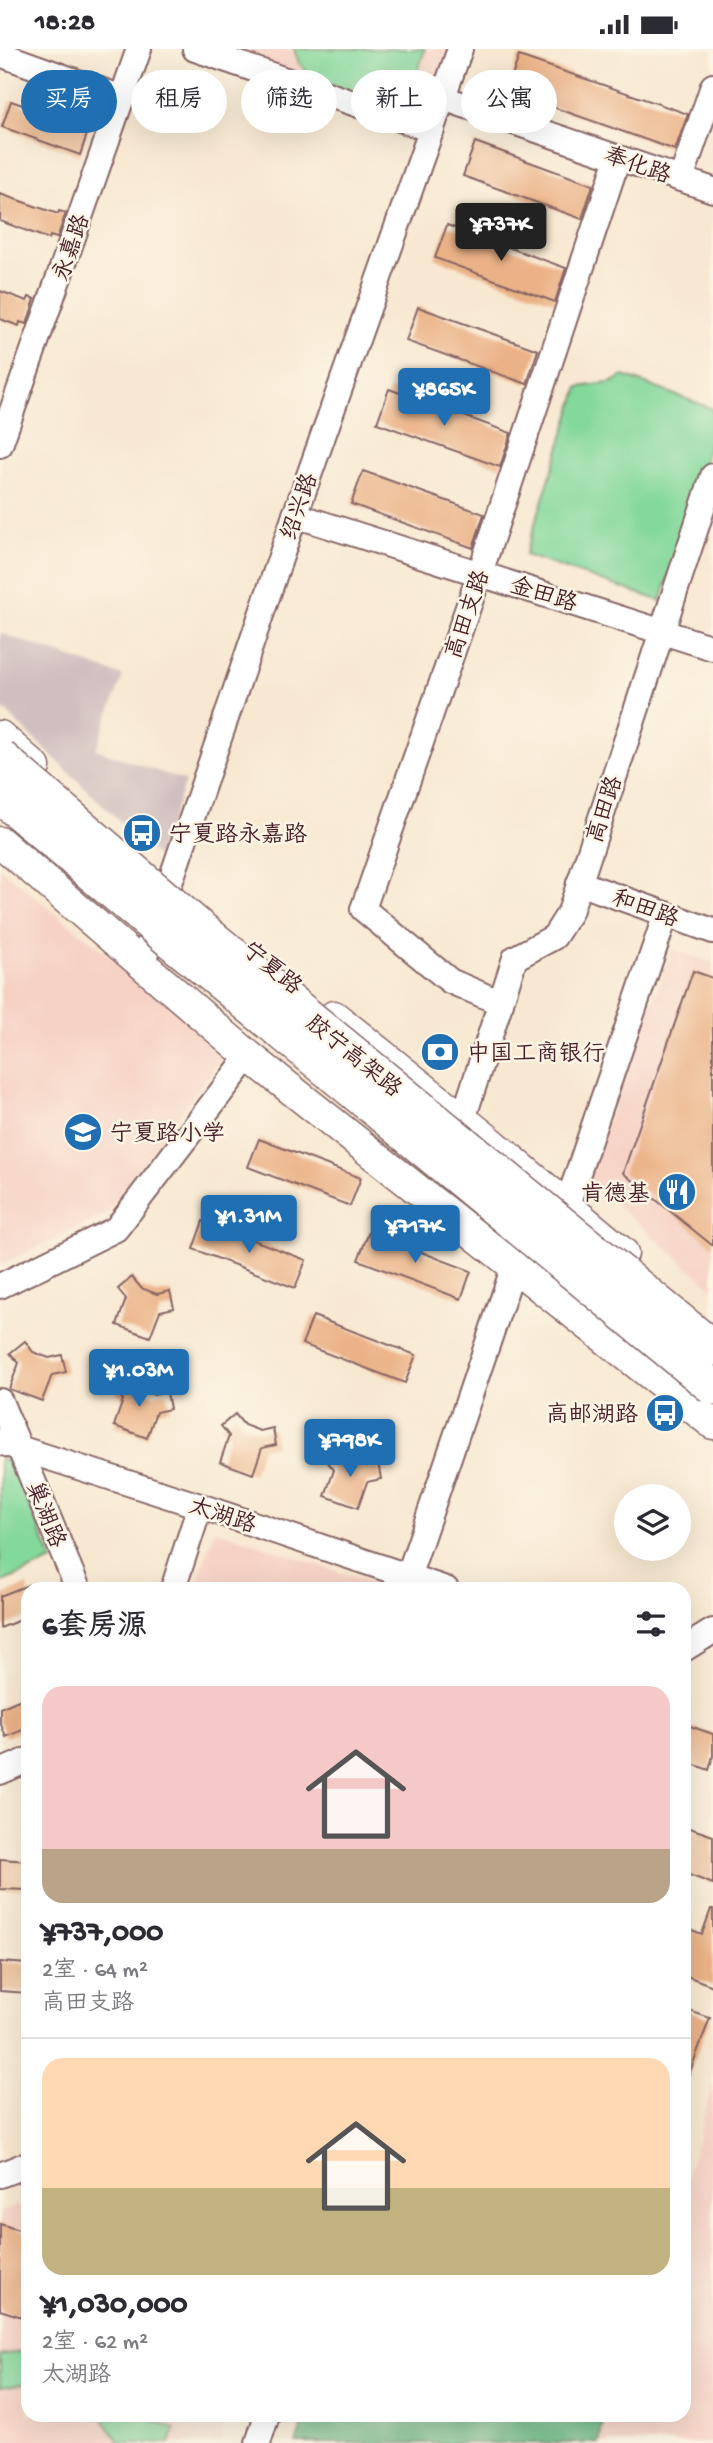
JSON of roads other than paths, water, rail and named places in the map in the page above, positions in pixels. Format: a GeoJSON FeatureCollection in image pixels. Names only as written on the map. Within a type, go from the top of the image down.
{"type":"FeatureCollection","features":[{"type":"Feature","properties":{"kind":"highway","name":"胶宁高架路"},"geometry":{"type":"LineString","coordinates":[[0,757],[195,924],[713,1348]]}},
{"type":"Feature","properties":{"kind":"highway","name":"胶宁高架路"},"geometry":{"type":"LineString","coordinates":[[0,796],[177,946],[713,1387]]}},
{"type":"Feature","properties":{"kind":"main road","name":"宁夏路"},"geometry":{"type":"LineString","coordinates":[[0,736],[170,884],[463,1119],[713,1326]]}},
{"type":"Feature","properties":{"kind":"main road"},"geometry":{"type":"LineString","coordinates":[[0,842],[249,1056],[713,1424]]}},
{"type":"Feature","properties":{"kind":"street","name":"永嘉路"},"geometry":{"type":"LineString","coordinates":[[0,445],[139,49]]}},
{"type":"Feature","properties":{"kind":"street"},"geometry":{"type":"LineString","coordinates":[[195,49],[351,102]]}},
{"type":"Feature","properties":{"kind":"street","name":"绍兴路"},"geometry":{"type":"LineString","coordinates":[[447,86],[460,49]]}},
{"type":"Feature","properties":{"kind":"street"},"geometry":{"type":"LineString","coordinates":[[0,54],[122,98]]}},
{"type":"Feature","properties":{"kind":"street"},"geometry":{"type":"LineString","coordinates":[[681,179],[713,86]]}},
{"type":"Feature","properties":{"kind":"street","name":"奉化路"},"geometry":{"type":"LineString","coordinates":[[447,99],[713,190]]}},
{"type":"Feature","properties":{"kind":"street","name":"绍兴路"},"geometry":{"type":"LineString","coordinates":[[142,965],[295,515],[431,133]]}},
{"type":"Feature","properties":{"kind":"street","name":"高田支路"},"geometry":{"type":"LineString","coordinates":[[501,1003],[450,981],[363,909],[480,573],[618,157]]}},
{"type":"Feature","properties":{"kind":"street","name":"高田路"},"geometry":{"type":"LineString","coordinates":[[463,1119],[515,958],[554,937],[570,912],[713,476]]}},
{"type":"Feature","properties":{"kind":"street","name":"金田路"},"geometry":{"type":"LineString","coordinates":[[295,515],[713,648]]}},
{"type":"Feature","properties":{"kind":"street","name":"和田路"},"geometry":{"type":"LineString","coordinates":[[579,883],[713,931]]}},
{"type":"Feature","properties":{"kind":"street"},"geometry":{"type":"LineString","coordinates":[[406,1582],[514,1266],[566,1205],[666,914]]}},
{"type":"Feature","properties":{"kind":"street"},"geometry":{"type":"LineString","coordinates":[[0,1286],[116,1229],[249,1056]]}},
{"type":"Feature","properties":{"kind":"street","name":"巢湖路"},"geometry":{"type":"LineString","coordinates":[[0,1401],[10,1445],[75,1582]]}},
{"type":"Feature","properties":{"kind":"street","name":"太湖路"},"geometry":{"type":"LineString","coordinates":[[10,1445],[201,1506],[406,1582]]}},
{"type":"Feature","properties":{"kind":"street"},"geometry":{"type":"LineString","coordinates":[[175,1582],[201,1506]]}},
{"type":"Feature","properties":{"kind":"street"},"geometry":{"type":"LineString","coordinates":[[691,1645],[713,1632]]}},
{"type":"Feature","properties":{"kind":"street"},"geometry":{"type":"LineString","coordinates":[[0,1772],[21,1763]]}},
{"type":"Feature","properties":{"kind":"street"},"geometry":{"type":"LineString","coordinates":[[1,2171],[21,2167]]}},
{"type":"Feature","properties":{"kind":"street"},"geometry":{"type":"LineString","coordinates":[[258,2443],[265,2422]]}},
{"type":"Feature","properties":{"kind":"place","name":"宁夏路永嘉路"},"geometry":{"type":"Point","coordinates":[142,833]}},
{"type":"Feature","properties":{"kind":"place","name":"中国工商银行"},"geometry":{"type":"Point","coordinates":[440,1052]}},
{"type":"Feature","properties":{"kind":"place","name":"宁夏路小学"},"geometry":{"type":"Point","coordinates":[83,1132]}},
{"type":"Feature","properties":{"kind":"place","name":"肯德基"},"geometry":{"type":"Point","coordinates":[677,1192]}},
{"type":"Feature","properties":{"kind":"place","name":"高邮湖路"},"geometry":{"type":"Point","coordinates":[665,1413]}}]}
